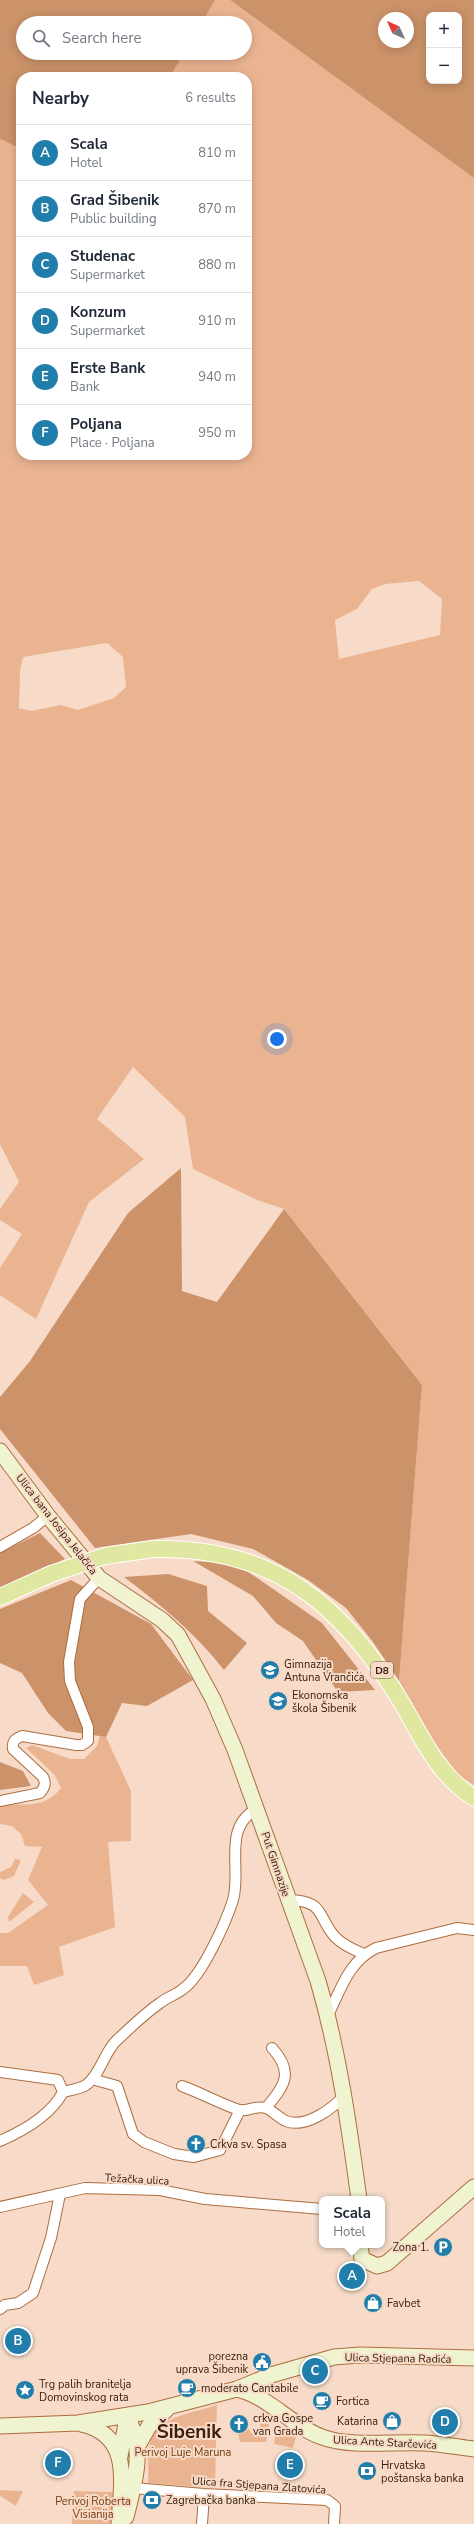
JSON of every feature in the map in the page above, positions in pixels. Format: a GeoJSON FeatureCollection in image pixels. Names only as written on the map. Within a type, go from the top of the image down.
{"type":"FeatureCollection","features":[{"type":"Feature","properties":{"kind":"main road","name":"Ulica bana Josipa Jelačića"},"geometry":{"type":"LineString","coordinates":[[0,1451],[48,1516],[99,1578]]}},
{"type":"Feature","properties":{"kind":"main road","name":"D8"},"geometry":{"type":"LineString","coordinates":[[0,1597],[51,1574],[105,1556],[153,1549],[196,1550],[241,1559],[280,1576],[326,1606],[349,1628],[383,1672],[437,1765],[452,1782],[474,1798]]}},
{"type":"Feature","properties":{"kind":"main road","name":"Put Gimnazije"},"geometry":{"type":"LineString","coordinates":[[99,1578],[162,1620],[178,1635],[216,1707],[235,1750],[328,2015],[345,2094],[359,2196]]}},
{"type":"Feature","properties":{"kind":"main road"},"geometry":{"type":"LineString","coordinates":[[361,2252],[377,2266],[387,2263],[474,2187]]}},
{"type":"Feature","properties":{"kind":"main road","name":"Ulica Stjepana Radića"},"geometry":{"type":"LineString","coordinates":[[0,2426],[78,2423],[128,2418],[237,2389],[269,2376],[334,2357],[360,2355],[474,2358]]}},
{"type":"Feature","properties":{"kind":"main road"},"geometry":{"type":"LineString","coordinates":[[268,2403],[263,2391],[263,2384],[269,2376]]}},
{"type":"Feature","properties":{"kind":"main road","name":"Ulica Ante Starčevića"},"geometry":{"type":"LineString","coordinates":[[237,2389],[251,2393],[299,2425],[323,2438],[342,2441],[426,2443],[474,2450]]}},
{"type":"Feature","properties":{"kind":"main road"},"geometry":{"type":"LineString","coordinates":[[137,2447],[152,2422],[166,2407]]}},
{"type":"Feature","properties":{"kind":"main road"},"geometry":{"type":"LineString","coordinates":[[124,2524],[133,2488],[137,2447],[134,2431],[128,2418]]}},
{"type":"Feature","properties":{"kind":"main road"},"geometry":{"type":"LineString","coordinates":[[119,2524],[120,2456],[128,2418]]}},
{"type":"Feature","properties":{"kind":"main road"},"geometry":{"type":"LineString","coordinates":[[78,2423],[92,2427],[103,2434],[113,2443],[120,2456]]}},
{"type":"Feature","properties":{"kind":"street"},"geometry":{"type":"LineString","coordinates":[[0,1547],[33,1528],[48,1516]]}},
{"type":"Feature","properties":{"kind":"street"},"geometry":{"type":"LineString","coordinates":[[0,1801],[40,1793],[44,1788],[45,1782],[42,1777],[13,1749],[12,1744],[15,1738],[22,1736],[82,1745],[88,1741],[88,1727],[70,1681],[69,1662],[80,1599],[99,1578]]}},
{"type":"Feature","properties":{"kind":"street"},"geometry":{"type":"LineString","coordinates":[[0,2141],[26,2129],[58,2101],[63,2092],[85,2086],[92,2079],[108,2049],[160,2002],[184,1989],[196,1974],[219,1936],[233,1899],[237,1871],[234,1846],[238,1832],[250,1812],[256,1809]]}},
{"type":"Feature","properties":{"kind":"street"},"geometry":{"type":"LineString","coordinates":[[288,1900],[302,1900],[312,1904],[321,1912],[335,1936],[354,1950],[364,1954]]}},
{"type":"Feature","properties":{"kind":"street"},"geometry":{"type":"LineString","coordinates":[[328,2015],[349,1972],[364,1954],[376,1948],[457,1928],[474,1930]]}},
{"type":"Feature","properties":{"kind":"street"},"geometry":{"type":"LineString","coordinates":[[266,2108],[282,2089],[286,2079],[282,2061],[272,2048]]}},
{"type":"Feature","properties":{"kind":"street"},"geometry":{"type":"LineString","coordinates":[[0,2072],[58,2080],[63,2092]]}},
{"type":"Feature","properties":{"kind":"street"},"geometry":{"type":"LineString","coordinates":[[92,2079],[117,2086],[133,2134],[144,2142],[174,2154],[194,2157],[220,2150],[240,2110]]}},
{"type":"Feature","properties":{"kind":"street"},"geometry":{"type":"LineString","coordinates":[[182,2086],[240,2110],[258,2107],[266,2108],[287,2122],[301,2122],[321,2116],[335,2106],[345,2094]]}},
{"type":"Feature","properties":{"kind":"street","name":"Težačka ulica"},"geometry":{"type":"LineString","coordinates":[[0,2207],[85,2188],[160,2190],[205,2199],[319,2209]]}},
{"type":"Feature","properties":{"kind":"street"},"geometry":{"type":"LineString","coordinates":[[0,2309],[5,2306],[18,2303],[33,2293],[51,2238],[60,2194]]}},
{"type":"Feature","properties":{"kind":"street","name":"Ulica fra Stjepana Zlatovića"},"geometry":{"type":"LineString","coordinates":[[133,2488],[204,2494],[324,2500],[335,2506],[334,2524]]}},
{"type":"Feature","properties":{"kind":"street"},"geometry":{"type":"LineString","coordinates":[[202,2524],[204,2494]]}},
{"type":"Feature","properties":{"kind":"green space"},"geometry":{"type":"Polygon","coordinates":[[[215,0],[230,0],[252,16],[206,16],[215,0]]]}},
{"type":"Feature","properties":{"kind":"green space"},"geometry":{"type":"Polygon","coordinates":[[[252,16],[474,178],[474,1785],[459,1776],[436,1745],[399,1681],[422,1385],[284,1209],[257,1200],[193,1169],[185,1117],[133,1067],[97,1119],[144,1159],[89,1202],[36,1319],[0,1295],[0,1268],[22,1234],[0,1220],[0,1209],[19,1182],[0,1144],[0,139],[16,147],[16,460],[252,460],[252,72],[173,72],[180,60],[252,60],[252,16]],[[419,581],[385,584],[372,589],[357,609],[335,620],[339,659],[440,635],[442,599],[419,581]],[[107,643],[23,657],[20,671],[19,708],[31,711],[61,705],[78,710],[114,698],[126,687],[123,657],[107,643]]]}},
{"type":"Feature","properties":{"kind":"green space"},"geometry":{"type":"Polygon","coordinates":[[[100,1736],[106,1737],[131,1791],[131,1841],[108,1842],[115,1927],[59,1947],[64,1975],[34,1985],[27,1966],[0,1966],[0,1933],[8,1933],[48,1905],[28,1880],[42,1847],[25,1846],[21,1834],[12,1826],[0,1824],[0,1804],[34,1804],[55,1795],[61,1788],[54,1774],[26,1748],[32,1745],[70,1759],[84,1759],[97,1746],[100,1736]]]}},
{"type":"Feature","properties":{"kind":"green space"},"geometry":{"type":"Polygon","coordinates":[[[15,1859],[21,1860],[14,1876],[4,1880],[0,1878],[0,1872],[11,1867],[15,1859]]]}},
{"type":"Feature","properties":{"kind":"green space"},"geometry":{"type":"Polygon","coordinates":[[[23,1893],[34,1902],[9,1922],[8,1917],[23,1893]]]}},
{"type":"Feature","properties":{"kind":"green space","name":"Perivoj Luje Maruna"},"geometry":{"type":"Polygon","coordinates":[[[217,2405],[215,2488],[148,2483],[150,2442],[157,2430],[171,2419],[217,2405]]]}},
{"type":"Feature","properties":{"kind":"green space"},"geometry":{"type":"Polygon","coordinates":[[[259,2413],[269,2424],[266,2442],[240,2442],[238,2433],[249,2429],[251,2433],[261,2431],[259,2413]]]}},
{"type":"Feature","properties":{"kind":"green space"},"geometry":{"type":"Polygon","coordinates":[[[277,2425],[296,2437],[293,2448],[274,2444],[277,2425]]]}},
{"type":"Feature","properties":{"kind":"green space"},"geometry":{"type":"Polygon","coordinates":[[[0,2490],[23,2491],[16,2506],[0,2496],[0,2490]]]}},
{"type":"Feature","properties":{"kind":"green space","name":"Perivoj Roberta Visianija"},"geometry":{"type":"Polygon","coordinates":[[[74,2491],[112,2492],[114,2495],[112,2524],[72,2524],[74,2491]]]}},
{"type":"Feature","properties":{"kind":"shaded area"},"geometry":{"type":"Polygon","coordinates":[[[0,0],[215,0],[206,16],[16,16],[16,60],[180,60],[173,72],[16,72],[16,147],[0,139],[0,0]]]}},
{"type":"Feature","properties":{"kind":"shaded area"},"geometry":{"type":"Polygon","coordinates":[[[230,0],[474,0],[474,178],[252,16],[230,0]]]}},
{"type":"Feature","properties":{"kind":"shaded area"},"geometry":{"type":"Polygon","coordinates":[[[181,1168],[182,1291],[217,1302],[284,1209],[422,1385],[399,1681],[373,1642],[346,1608],[308,1580],[253,1549],[191,1534],[95,1548],[0,1429],[0,1397],[30,1361],[128,1213],[181,1168]]]}},
{"type":"Feature","properties":{"kind":"shaded area"},"geometry":{"type":"Polygon","coordinates":[[[40,1533],[65,1559],[0,1589],[0,1553],[40,1533]]]}},
{"type":"Feature","properties":{"kind":"shaded area"},"geometry":{"type":"Polygon","coordinates":[[[193,1561],[237,1564],[322,1623],[375,1690],[338,1692],[303,1641],[276,1623],[253,1596],[193,1561]]]}},
{"type":"Feature","properties":{"kind":"shaded area"},"geometry":{"type":"Polygon","coordinates":[[[168,1574],[207,1586],[208,1611],[247,1643],[224,1670],[190,1632],[124,1577],[168,1574]]]}},
{"type":"Feature","properties":{"kind":"shaded area"},"geometry":{"type":"Polygon","coordinates":[[[71,1580],[151,1624],[193,1680],[147,1706],[122,1703],[106,1737],[66,1731],[48,1713],[22,1673],[0,1663],[0,1609],[71,1580]]]}},
{"type":"Feature","properties":{"kind":"shaded area"},"geometry":{"type":"Polygon","coordinates":[[[0,1762],[23,1771],[31,1786],[0,1790],[0,1762]]]}},
{"type":"Feature","properties":{"kind":"place","name":"Gimnazija Antuna Vrančića"},"geometry":{"type":"Point","coordinates":[270,1670]}},
{"type":"Feature","properties":{"kind":"place","name":"Ekonomska škola Šibenik"},"geometry":{"type":"Point","coordinates":[278,1701]}},
{"type":"Feature","properties":{"kind":"place","name":"Crkva sv. Spasa"},"geometry":{"type":"Point","coordinates":[196,2144]}},
{"type":"Feature","properties":{"kind":"place","name":"Zona 1."},"geometry":{"type":"Point","coordinates":[443,2247]}},
{"type":"Feature","properties":{"kind":"place","name":"Scala"},"geometry":{"type":"Point","coordinates":[352,2276]}},
{"type":"Feature","properties":{"kind":"place","name":"Favbet"},"geometry":{"type":"Point","coordinates":[373,2303]}},
{"type":"Feature","properties":{"kind":"place","name":"Grad Šibenik"},"geometry":{"type":"Point","coordinates":[18,2341]}},
{"type":"Feature","properties":{"kind":"place","name":"porezna uprava Šibenik"},"geometry":{"type":"Point","coordinates":[262,2362]}},
{"type":"Feature","properties":{"kind":"place","name":"Studenac"},"geometry":{"type":"Point","coordinates":[315,2371]}},
{"type":"Feature","properties":{"kind":"place","name":"moderato Cantabile"},"geometry":{"type":"Point","coordinates":[187,2388]}},
{"type":"Feature","properties":{"kind":"place","name":"Trg palih branitelja Domovinskog rata"},"geometry":{"type":"Point","coordinates":[25,2390]}},
{"type":"Feature","properties":{"kind":"place","name":"Fortica"},"geometry":{"type":"Point","coordinates":[322,2401]}},
{"type":"Feature","properties":{"kind":"place","name":"Katarina"},"geometry":{"type":"Point","coordinates":[392,2421]}},
{"type":"Feature","properties":{"kind":"place","name":"Konzum"},"geometry":{"type":"Point","coordinates":[445,2422]}},
{"type":"Feature","properties":{"kind":"place","name":"crkva Gospe van Grada"},"geometry":{"type":"Point","coordinates":[239,2424]}},
{"type":"Feature","properties":{"kind":"place","name":"Poljana"},"geometry":{"type":"Point","coordinates":[58,2463]}},
{"type":"Feature","properties":{"kind":"place","name":"Erste Bank"},"geometry":{"type":"Point","coordinates":[290,2465]}},
{"type":"Feature","properties":{"kind":"place","name":"Hrvatska poštanska banka"},"geometry":{"type":"Point","coordinates":[367,2471]}},
{"type":"Feature","properties":{"kind":"place","name":"Zagrebačka banka"},"geometry":{"type":"Point","coordinates":[152,2500]}},
{"type":"Feature","properties":{"kind":"district","name":"Šibenik"},"geometry":{"type":"Point","coordinates":[189,2431]}}]}
